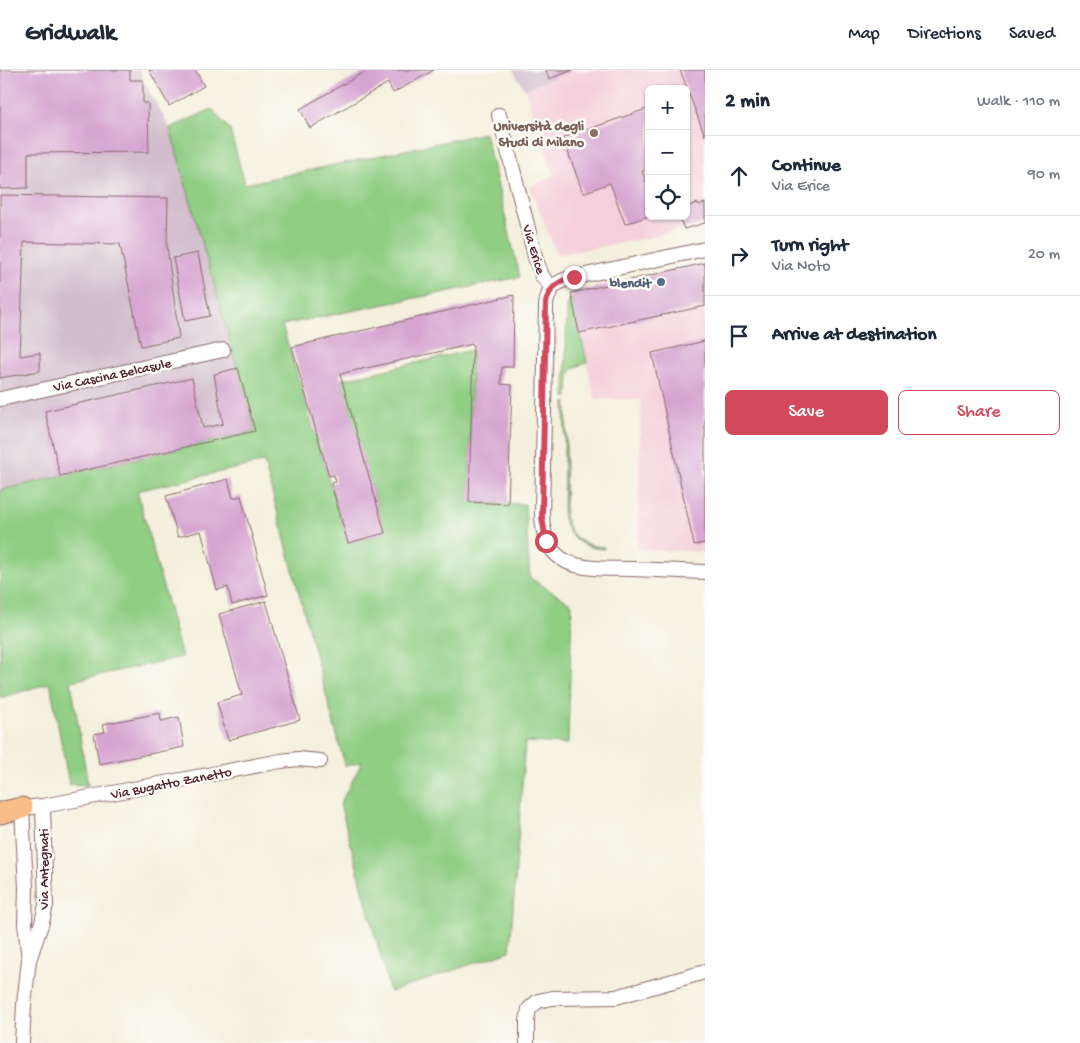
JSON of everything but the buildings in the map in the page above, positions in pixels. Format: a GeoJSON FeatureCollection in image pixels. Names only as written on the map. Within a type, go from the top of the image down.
{"type":"FeatureCollection","features":[{"type":"Feature","properties":{"kind":"main road"},"geometry":{"type":"LineString","coordinates":[[0,804],[32,807]]}},
{"type":"Feature","properties":{"kind":"main road"},"geometry":{"type":"LineString","coordinates":[[0,813],[32,807]]}},
{"type":"Feature","properties":{"kind":"street","name":"Via Erice"},"geometry":{"type":"LineString","coordinates":[[499,115],[536,260],[542,276],[552,288],[548,295],[546,306],[542,517],[543,532],[549,546],[556,555],[565,561],[587,568],[705,572]]}},
{"type":"Feature","properties":{"kind":"street"},"geometry":{"type":"LineString","coordinates":[[552,288],[570,278],[705,249]]}},
{"type":"Feature","properties":{"kind":"street","name":"Via Cascina Belcasule"},"geometry":{"type":"LineString","coordinates":[[0,398],[223,350]]}},
{"type":"Feature","properties":{"kind":"street","name":"Via Bugatto Zanetto"},"geometry":{"type":"LineString","coordinates":[[32,807],[281,761],[298,759],[320,761]]}},
{"type":"Feature","properties":{"kind":"street","name":"Via Antegnati"},"geometry":{"type":"LineString","coordinates":[[30,960],[25,924],[32,807]]}},
{"type":"Feature","properties":{"kind":"street","name":"Via Antegnati"},"geometry":{"type":"LineString","coordinates":[[22,1043],[24,1004],[30,960],[46,905],[32,807]]}},
{"type":"Feature","properties":{"kind":"street"},"geometry":{"type":"LineString","coordinates":[[527,1043],[529,1009],[538,1000],[616,997],[705,972]]}},
{"type":"Feature","properties":{"kind":"shaded area"},"geometry":{"type":"Polygon","coordinates":[[[0,70],[140,70],[143,80],[170,128],[255,431],[0,490],[0,70]]]}},
{"type":"Feature","properties":{"kind":"shaded area"},"geometry":{"type":"Polygon","coordinates":[[[513,70],[573,70],[525,90],[513,70]]]}},
{"type":"Feature","properties":{"kind":"shaded area","name":"Università degli Studi di Milano"},"geometry":{"type":"Polygon","coordinates":[[[573,70],[705,70],[705,223],[647,238],[557,255],[530,187],[554,175],[525,90],[573,70]]]}},
{"type":"Feature","properties":{"kind":"shaded area"},"geometry":{"type":"Polygon","coordinates":[[[705,263],[705,552],[637,550],[641,400],[595,399],[571,293],[705,263]]]}},
{"type":"Feature","properties":{"kind":"green space"},"geometry":{"type":"Polygon","coordinates":[[[212,109],[230,130],[245,184],[485,133],[520,277],[282,325],[348,543],[385,533],[341,380],[472,350],[469,502],[525,504],[530,578],[572,604],[568,744],[525,742],[510,951],[390,992],[340,804],[362,762],[345,766],[264,462],[137,491],[182,657],[71,681],[88,785],[69,784],[50,683],[0,698],[0,490],[255,431],[170,128],[212,109]]]}},
{"type":"Feature","properties":{"kind":"green space"},"geometry":{"type":"Polygon","coordinates":[[[572,298],[587,362],[572,369],[569,375],[568,397],[565,397],[567,303],[572,298]]]}},
{"type":"Feature","properties":{"kind":"green space"},"geometry":{"type":"Polygon","coordinates":[[[565,402],[567,402],[566,519],[571,532],[576,537],[588,544],[604,547],[604,549],[581,543],[575,539],[566,527],[563,511],[565,402]]]}},
{"type":"Feature","properties":{"kind":"place","name":"Università degli Studi di Milano"},"geometry":{"type":"Point","coordinates":[594,133]}},
{"type":"Feature","properties":{"kind":"place","name":"blendit"},"geometry":{"type":"Point","coordinates":[661,282]}},
{"type":"Feature","properties":{"kind":"route"},"geometry":{"type":"LineString","coordinates":[[546,541],[542,517],[546,303],[548,295],[556,284],[574,277]]}}]}
